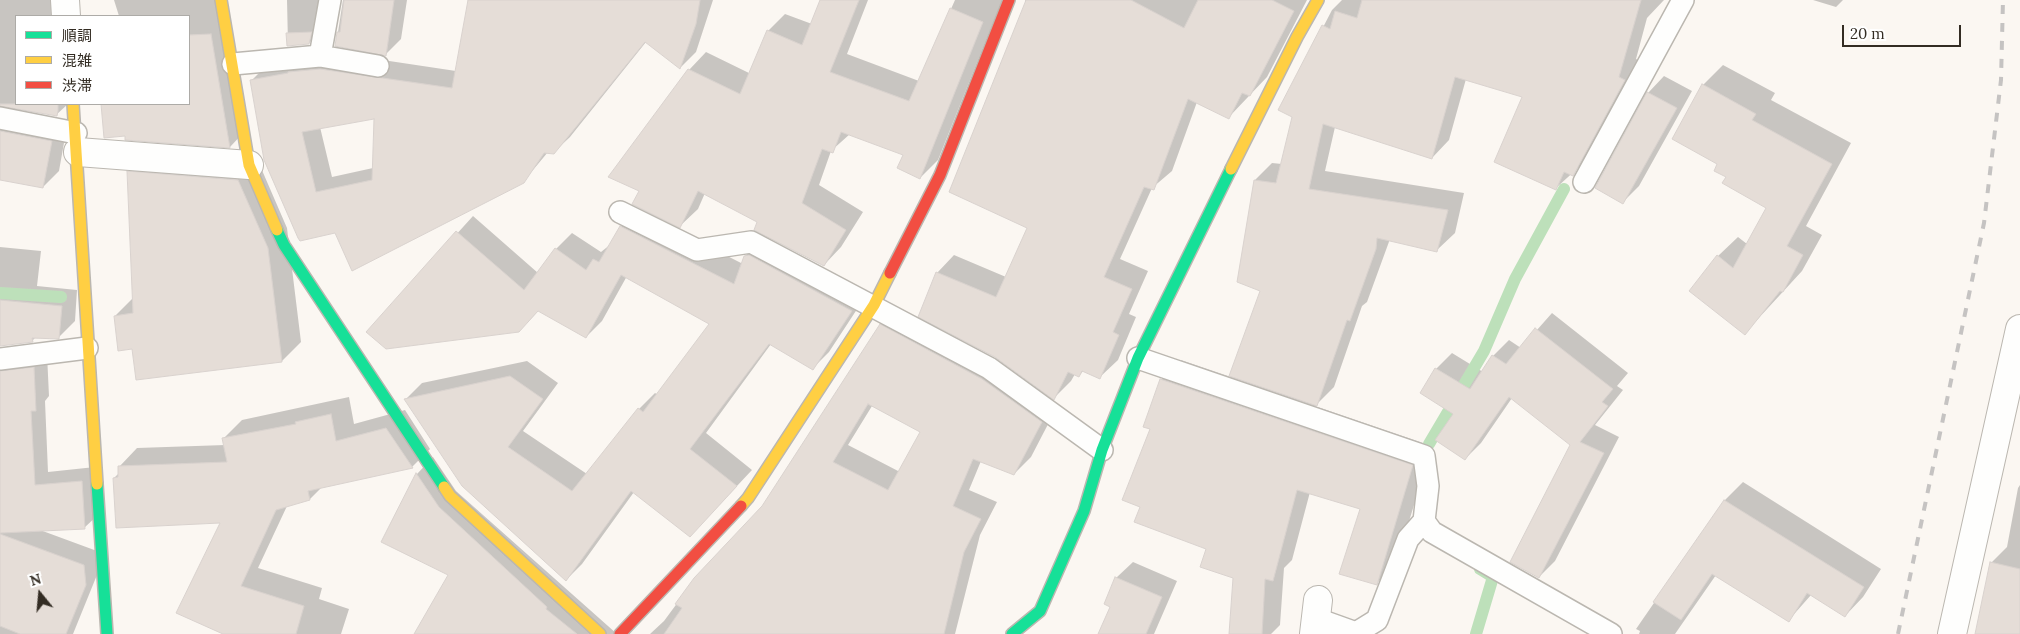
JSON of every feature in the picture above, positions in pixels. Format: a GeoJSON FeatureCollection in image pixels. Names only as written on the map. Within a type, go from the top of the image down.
{"type":"FeatureCollection","features":[{"type":"Feature","properties":{"kind":"street"},"geometry":{"type":"LineString","coordinates":[[65,0],[66,15]]}},
{"type":"Feature","properties":{"kind":"street"},"geometry":{"type":"LineString","coordinates":[[221,0],[249,165],[284,245],[450,496],[600,634]]}},
{"type":"Feature","properties":{"kind":"street"},"geometry":{"type":"LineString","coordinates":[[620,634],[748,498],[874,305],[940,175],[1009,0]]}},
{"type":"Feature","properties":{"kind":"street"},"geometry":{"type":"LineString","coordinates":[[1012,634],[1040,611],[1084,511],[1102,450],[1138,358],[1293,46],[1318,0]]}},
{"type":"Feature","properties":{"kind":"street"},"geometry":{"type":"LineString","coordinates":[[73,105],[77,142],[87,348],[107,634]]}},
{"type":"Feature","properties":{"kind":"street"},"geometry":{"type":"LineString","coordinates":[[77,142],[249,165]]}},
{"type":"Feature","properties":{"kind":"street"},"geometry":{"type":"LineString","coordinates":[[1952,634],[2020,329]]}},
{"type":"Feature","properties":{"kind":"lane"},"geometry":{"type":"LineString","coordinates":[[320,56],[330,0]]}},
{"type":"Feature","properties":{"kind":"lane"},"geometry":{"type":"LineString","coordinates":[[1584,182],[1683,0]]}},
{"type":"Feature","properties":{"kind":"lane"},"geometry":{"type":"LineString","coordinates":[[233,64],[320,56],[378,66]]}},
{"type":"Feature","properties":{"kind":"lane"},"geometry":{"type":"LineString","coordinates":[[0,118],[77,142]]}},
{"type":"Feature","properties":{"kind":"lane"},"geometry":{"type":"LineString","coordinates":[[620,212],[697,250],[751,242],[874,305],[989,368],[1102,450]]}},
{"type":"Feature","properties":{"kind":"lane"},"geometry":{"type":"LineString","coordinates":[[0,359],[87,348]]}},
{"type":"Feature","properties":{"kind":"lane"},"geometry":{"type":"LineString","coordinates":[[1138,358],[1424,456],[1428,486],[1424,521],[1408,539],[1377,620],[1356,633],[1316,617]]}},
{"type":"Feature","properties":{"kind":"lane"},"geometry":{"type":"LineString","coordinates":[[1424,521],[1432,532],[1611,634]]}},
{"type":"Feature","properties":{"kind":"building"},"geometry":{"type":"Polygon","coordinates":[[[344,0],[394,0],[386,56],[335,46],[337,32],[340,32],[344,0]]]}},
{"type":"Feature","properties":{"kind":"building"},"geometry":{"type":"Polygon","coordinates":[[[468,0],[700,0],[696,24],[680,69],[645,42],[554,154],[544,153],[524,183],[352,271],[335,233],[300,241],[264,160],[250,80],[288,72],[320,69],[452,88],[468,0]],[[374,119],[302,132],[316,192],[372,180],[374,119]]]}},
{"type":"Feature","properties":{"kind":"building"},"geometry":{"type":"Polygon","coordinates":[[[820,0],[859,0],[830,72],[909,101],[950,8],[983,22],[920,179],[897,168],[903,155],[841,132],[833,153],[822,149],[802,203],[846,230],[824,266],[754,230],[757,222],[698,191],[680,228],[632,204],[639,191],[608,177],[688,69],[740,94],[767,30],[802,45],[820,0]]]}},
{"type":"Feature","properties":{"kind":"building"},"geometry":{"type":"Polygon","coordinates":[[[1026,0],[1131,0],[1184,28],[1198,0],[1272,0],[1294,11],[1250,96],[1242,93],[1229,119],[1188,99],[1154,190],[1144,187],[1104,277],[1132,289],[1113,332],[1119,335],[1100,379],[1082,371],[1079,377],[1068,372],[1054,400],[995,357],[918,317],[936,272],[996,297],[1027,228],[949,192],[1026,0]]]}},
{"type":"Feature","properties":{"kind":"building"},"geometry":{"type":"Polygon","coordinates":[[[1362,0],[1641,0],[1619,77],[1625,80],[1573,176],[1564,172],[1556,190],[1494,162],[1522,97],[1455,77],[1432,159],[1323,124],[1309,189],[1448,210],[1437,252],[1377,238],[1376,249],[1350,321],[1347,320],[1317,406],[1229,376],[1260,291],[1237,282],[1254,180],[1276,183],[1292,117],[1278,110],[1322,25],[1330,29],[1335,11],[1357,18],[1362,0]]]}},
{"type":"Feature","properties":{"kind":"building"},"geometry":{"type":"Polygon","coordinates":[[[312,32],[309,44],[287,46],[286,33],[312,32]]]}},
{"type":"Feature","properties":{"kind":"building"},"geometry":{"type":"Polygon","coordinates":[[[211,34],[230,148],[125,140],[125,136],[104,138],[101,105],[190,105],[190,35],[211,34]]]}},
{"type":"Feature","properties":{"kind":"building"},"geometry":{"type":"Polygon","coordinates":[[[1702,84],[1756,114],[1752,120],[1832,164],[1787,246],[1803,255],[1783,292],[1780,291],[1745,335],[1689,291],[1717,255],[1733,268],[1766,208],[1722,183],[1726,177],[1714,171],[1717,164],[1672,139],[1702,84]]]}},
{"type":"Feature","properties":{"kind":"building"},"geometry":{"type":"Polygon","coordinates":[[[1647,92],[1677,108],[1623,204],[1595,188],[1647,92]]]}},
{"type":"Feature","properties":{"kind":"building"},"geometry":{"type":"Polygon","coordinates":[[[0,104],[58,105],[58,111],[57,116],[0,106],[0,104]]]}},
{"type":"Feature","properties":{"kind":"building"},"geometry":{"type":"Polygon","coordinates":[[[0,131],[52,141],[43,188],[0,180],[0,131]]]}},
{"type":"Feature","properties":{"kind":"building"},"geometry":{"type":"Polygon","coordinates":[[[127,171],[238,180],[268,248],[282,362],[136,380],[132,349],[118,351],[114,316],[133,313],[127,171]]]}},
{"type":"Feature","properties":{"kind":"building"},"geometry":{"type":"Polygon","coordinates":[[[620,226],[734,284],[744,256],[749,255],[852,311],[813,370],[769,344],[690,449],[737,486],[690,537],[631,491],[566,581],[462,486],[404,399],[510,376],[543,399],[508,447],[572,491],[638,408],[643,412],[709,324],[621,275],[586,338],[538,311],[519,332],[386,349],[366,332],[456,231],[524,290],[555,248],[586,270],[593,259],[599,262],[620,226]]]}},
{"type":"Feature","properties":{"kind":"building"},"geometry":{"type":"Polygon","coordinates":[[[0,300],[62,306],[59,339],[32,338],[33,342],[0,346],[0,300]]]}},
{"type":"Feature","properties":{"kind":"building"},"geometry":{"type":"Polygon","coordinates":[[[880,324],[982,379],[1042,422],[1014,475],[973,459],[953,506],[981,519],[964,552],[944,634],[664,634],[682,608],[675,604],[694,578],[762,506],[880,324]],[[868,404],[833,462],[888,490],[920,432],[868,404]]]}},
{"type":"Feature","properties":{"kind":"building"},"geometry":{"type":"Polygon","coordinates":[[[1535,328],[1613,389],[1602,402],[1608,406],[1580,442],[1604,453],[1539,578],[1510,562],[1570,445],[1509,397],[1465,460],[1435,440],[1453,414],[1420,393],[1435,368],[1470,389],[1492,355],[1506,364],[1535,328]]]}},
{"type":"Feature","properties":{"kind":"building"},"geometry":{"type":"Polygon","coordinates":[[[34,367],[36,411],[31,411],[35,485],[82,481],[85,529],[0,533],[0,371],[34,367]]]}},
{"type":"Feature","properties":{"kind":"building"},"geometry":{"type":"Polygon","coordinates":[[[1160,379],[1413,465],[1377,585],[1339,574],[1360,509],[1297,490],[1273,581],[1265,579],[1262,634],[1229,634],[1233,578],[1200,567],[1206,549],[1134,522],[1140,507],[1122,500],[1150,429],[1143,427],[1160,379]]]}},
{"type":"Feature","properties":{"kind":"building"},"geometry":{"type":"Polygon","coordinates":[[[331,414],[336,441],[386,428],[413,468],[308,491],[310,500],[276,510],[241,586],[304,606],[296,634],[223,634],[176,613],[220,523],[116,528],[113,478],[118,477],[118,466],[227,462],[222,438],[296,424],[295,422],[331,414]]]}},
{"type":"Feature","properties":{"kind":"building"},"geometry":{"type":"Polygon","coordinates":[[[416,473],[439,507],[547,607],[546,609],[577,634],[414,634],[448,575],[381,542],[416,473]]]}},
{"type":"Feature","properties":{"kind":"building"},"geometry":{"type":"Polygon","coordinates":[[[1724,500],[1864,587],[1845,617],[1807,593],[1789,622],[1712,574],[1681,620],[1653,602],[1724,500]]]}},
{"type":"Feature","properties":{"kind":"building"},"geometry":{"type":"Polygon","coordinates":[[[0,534],[84,565],[86,585],[66,634],[20,634],[0,626],[0,534]]]}},
{"type":"Feature","properties":{"kind":"building"},"geometry":{"type":"Polygon","coordinates":[[[1990,562],[2020,569],[2020,634],[1975,634],[1990,562]]]}},
{"type":"Feature","properties":{"kind":"building"},"geometry":{"type":"Polygon","coordinates":[[[1115,577],[1162,597],[1146,634],[1098,634],[1110,607],[1104,604],[1115,577]]]}},
{"type":"Feature","properties":{"kind":"waterway"},"geometry":{"type":"LineString","coordinates":[[1429,444],[1484,351],[1515,279],[1564,189]]}},
{"type":"Feature","properties":{"kind":"waterway"},"geometry":{"type":"LineString","coordinates":[[0,293],[61,297]]}},
{"type":"Feature","properties":{"kind":"waterway"},"geometry":{"type":"LineString","coordinates":[[1476,634],[1493,577],[1480,569]]}},
{"type":"Feature","properties":{"kind":"railway"},"geometry":{"type":"LineString","coordinates":[[1898,634],[1984,223],[2001,80],[2003,0]]}},
{"type":"Feature","properties":{"kind":"traffic: fast"},"geometry":{"type":"LineString","coordinates":[[1012,634],[1040,611],[1084,511],[1102,450],[1138,358],[1231,169]]}},
{"type":"Feature","properties":{"kind":"traffic: fast"},"geometry":{"type":"LineString","coordinates":[[277,230],[284,245],[444,487]]}},
{"type":"Feature","properties":{"kind":"traffic: fast"},"geometry":{"type":"LineString","coordinates":[[97,484],[107,634]]}},
{"type":"Feature","properties":{"kind":"traffic: slow"},"geometry":{"type":"LineString","coordinates":[[221,0],[249,165],[277,230]]}},
{"type":"Feature","properties":{"kind":"traffic: slow"},"geometry":{"type":"LineString","coordinates":[[1231,169],[1297,37],[1318,0]]}},
{"type":"Feature","properties":{"kind":"traffic: slow"},"geometry":{"type":"LineString","coordinates":[[73,105],[97,484]]}},
{"type":"Feature","properties":{"kind":"traffic: slow"},"geometry":{"type":"LineString","coordinates":[[741,506],[874,305],[890,273]]}},
{"type":"Feature","properties":{"kind":"traffic: slow"},"geometry":{"type":"LineString","coordinates":[[444,487],[450,496],[600,634]]}},
{"type":"Feature","properties":{"kind":"traffic: jam"},"geometry":{"type":"LineString","coordinates":[[890,273],[940,175],[1009,0]]}},
{"type":"Feature","properties":{"kind":"traffic: jam"},"geometry":{"type":"LineString","coordinates":[[620,634],[741,506]]}}]}
